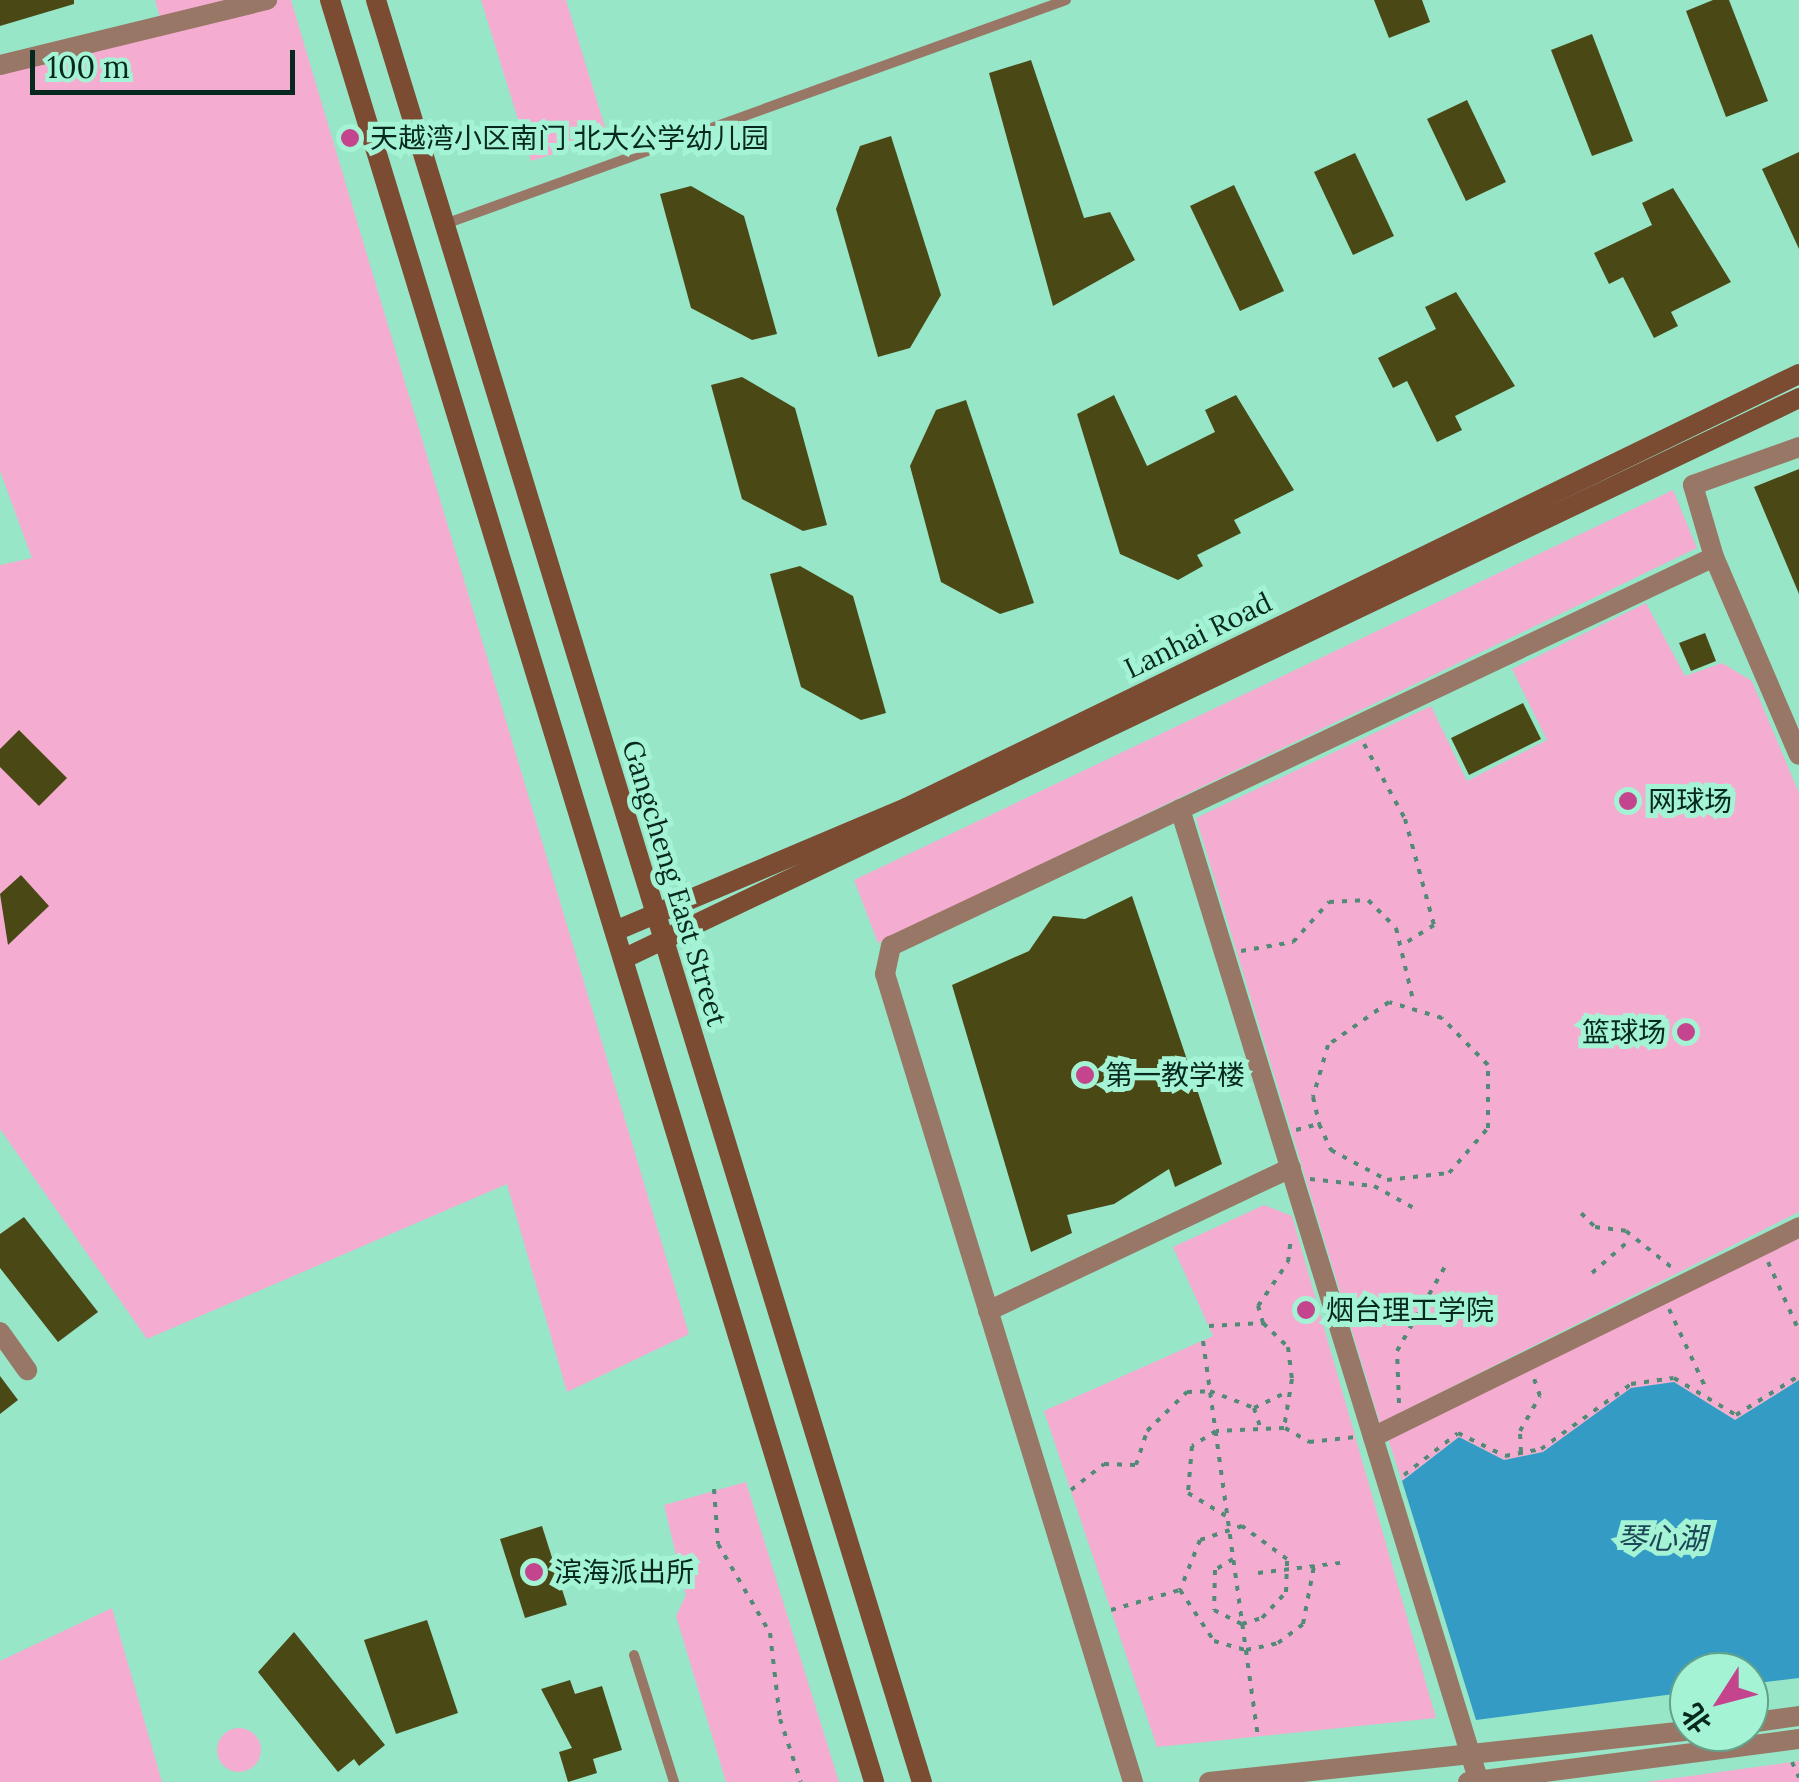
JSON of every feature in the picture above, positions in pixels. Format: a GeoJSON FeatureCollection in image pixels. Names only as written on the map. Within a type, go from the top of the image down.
{"type":"FeatureCollection","features":[{"type":"Feature","properties":{"kind":"main road"},"geometry":{"type":"LineString","coordinates":[[330,0],[874,1782]]}},
{"type":"Feature","properties":{"kind":"main road","name":"Gangcheng East Street"},"geometry":{"type":"LineString","coordinates":[[376,0],[922,1782]]}},
{"type":"Feature","properties":{"kind":"main road","name":"Lanhai Road"},"geometry":{"type":"LineString","coordinates":[[614,930],[906,808],[1799,374]]}},
{"type":"Feature","properties":{"kind":"main road","name":"Lanhai Road"},"geometry":{"type":"LineString","coordinates":[[625,958],[1799,398]]}},
{"type":"Feature","properties":{"kind":"street"},"geometry":{"type":"LineString","coordinates":[[0,65],[267,0]]}},
{"type":"Feature","properties":{"kind":"street"},"geometry":{"type":"LineString","coordinates":[[1799,448],[1692,485],[1714,557],[1799,755]]}},
{"type":"Feature","properties":{"kind":"street"},"geometry":{"type":"LineString","coordinates":[[1133,1782],[885,974],[890,946],[1714,557]]}},
{"type":"Feature","properties":{"kind":"street"},"geometry":{"type":"LineString","coordinates":[[1180,809],[1298,1173],[1364,1437],[1479,1781]]}},
{"type":"Feature","properties":{"kind":"street"},"geometry":{"type":"LineString","coordinates":[[988,1311],[1298,1173]]}},
{"type":"Feature","properties":{"kind":"street"},"geometry":{"type":"LineString","coordinates":[[1364,1437],[1799,1227]]}},
{"type":"Feature","properties":{"kind":"street"},"geometry":{"type":"LineString","coordinates":[[0,1332],[27,1370]]}},
{"type":"Feature","properties":{"kind":"street"},"geometry":{"type":"LineString","coordinates":[[1769,1720],[1799,1716]]}},
{"type":"Feature","properties":{"kind":"street"},"geometry":{"type":"LineString","coordinates":[[1209,1782],[1472,1759],[1669,1734]]}},
{"type":"Feature","properties":{"kind":"street"},"geometry":{"type":"LineString","coordinates":[[1466,1782],[1799,1739]]}},
{"type":"Feature","properties":{"kind":"lane"},"geometry":{"type":"LineString","coordinates":[[444,224],[1066,0]]}},
{"type":"Feature","properties":{"kind":"lane"},"geometry":{"type":"LineString","coordinates":[[634,1655],[674,1782]]}},
{"type":"Feature","properties":{"kind":"path"},"geometry":{"type":"LineString","coordinates":[[1360,740],[1404,819],[1434,925],[1403,944]]}},
{"type":"Feature","properties":{"kind":"path"},"geometry":{"type":"LineString","coordinates":[[1236,950],[1293,942],[1328,902],[1350,896],[1379,904],[1403,944],[1414,1004]]}},
{"type":"Feature","properties":{"kind":"path"},"geometry":{"type":"LineString","coordinates":[[1389,1002],[1414,1004],[1464,1033],[1488,1066],[1488,1128],[1472,1154],[1449,1173],[1387,1180],[1331,1150],[1319,1124],[1312,1097],[1328,1045],[1389,1002]]}},
{"type":"Feature","properties":{"kind":"path"},"geometry":{"type":"LineString","coordinates":[[1291,1132],[1319,1124]]}},
{"type":"Feature","properties":{"kind":"path"},"geometry":{"type":"LineString","coordinates":[[1298,1173],[1374,1186],[1414,1208]]}},
{"type":"Feature","properties":{"kind":"path"},"geometry":{"type":"LineString","coordinates":[[1581,1214],[1631,1239],[1678,1273]]}},
{"type":"Feature","properties":{"kind":"path"},"geometry":{"type":"LineString","coordinates":[[1284,1428],[1288,1348],[1263,1323],[1258,1306],[1296,1230]]}},
{"type":"Feature","properties":{"kind":"path"},"geometry":{"type":"LineString","coordinates":[[1592,1273],[1631,1239]]}},
{"type":"Feature","properties":{"kind":"path"},"geometry":{"type":"LineString","coordinates":[[1761,1246],[1799,1331]]}},
{"type":"Feature","properties":{"kind":"path"},"geometry":{"type":"LineString","coordinates":[[1400,1412],[1396,1351],[1448,1263]]}},
{"type":"Feature","properties":{"kind":"path"},"geometry":{"type":"LineString","coordinates":[[1662,1294],[1709,1396]]}},
{"type":"Feature","properties":{"kind":"path"},"geometry":{"type":"LineString","coordinates":[[1208,1326],[1263,1323]]}},
{"type":"Feature","properties":{"kind":"path"},"geometry":{"type":"LineString","coordinates":[[1203,1340],[1258,1737]]}},
{"type":"Feature","properties":{"kind":"path"},"geometry":{"type":"LineString","coordinates":[[1522,1453],[1520,1432],[1540,1396],[1527,1361]]}},
{"type":"Feature","properties":{"kind":"path"},"geometry":{"type":"LineString","coordinates":[[1400,1478],[1458,1432],[1505,1456],[1541,1449],[1631,1384],[1674,1378],[1736,1415],[1799,1376]]}},
{"type":"Feature","properties":{"kind":"path"},"geometry":{"type":"LineString","coordinates":[[1071,1490],[1104,1464],[1136,1465],[1165,1408],[1210,1391],[1254,1408],[1283,1394]]}},
{"type":"Feature","properties":{"kind":"path"},"geometry":{"type":"LineString","coordinates":[[1254,1408],[1262,1432]]}},
{"type":"Feature","properties":{"kind":"path"},"geometry":{"type":"LineString","coordinates":[[1227,1516],[1199,1505],[1185,1477],[1192,1446],[1216,1431],[1262,1432],[1284,1428],[1309,1442],[1364,1437]]}},
{"type":"Feature","properties":{"kind":"path"},"geometry":{"type":"LineString","coordinates":[[714,1489],[718,1544],[770,1632],[780,1719],[801,1782]]}},
{"type":"Feature","properties":{"kind":"path"},"geometry":{"type":"LineString","coordinates":[[1233,1559],[1215,1570],[1208,1592],[1214,1610],[1242,1624],[1262,1618],[1286,1592],[1287,1559],[1269,1538],[1221,1528],[1184,1562],[1180,1590],[1214,1641],[1246,1650],[1304,1624],[1314,1566]]}},
{"type":"Feature","properties":{"kind":"path"},"geometry":{"type":"LineString","coordinates":[[1258,1574],[1340,1563]]}},
{"type":"Feature","properties":{"kind":"path"},"geometry":{"type":"LineString","coordinates":[[1112,1610],[1180,1590]]}},
{"type":"Feature","properties":{"kind":"path"},"geometry":{"type":"LineString","coordinates":[[1792,1762],[1799,1778]]}},
{"type":"Feature","properties":{"kind":"shaded area"},"geometry":{"type":"Polygon","coordinates":[[[155,0],[291,0],[689,1334],[567,1392],[507,1184],[147,1339],[0,1129],[0,565],[32,558],[0,471],[0,65],[162,25],[155,0]]]}},
{"type":"Feature","properties":{"kind":"shaded area"},"geometry":{"type":"Polygon","coordinates":[[[481,0],[566,0],[608,137],[531,161],[481,0]]]}},
{"type":"Feature","properties":{"kind":"shaded area"},"geometry":{"type":"Polygon","coordinates":[[[1673,490],[1697,548],[878,943],[854,880],[1673,490]]]}},
{"type":"Feature","properties":{"kind":"shaded area"},"geometry":{"type":"Polygon","coordinates":[[[1646,603],[1685,676],[1722,663],[1752,681],[1799,793],[1799,1212],[1380,1423],[1196,818],[1431,706],[1467,781],[1547,740],[1512,669],[1646,603]]]}},
{"type":"Feature","properties":{"kind":"shaded area"},"geometry":{"type":"Polygon","coordinates":[[[1264,1205],[1292,1216],[1436,1718],[1157,1747],[1044,1411],[1213,1336],[1173,1247],[1264,1205]]]}},
{"type":"Feature","properties":{"kind":"shaded area"},"geometry":{"type":"Polygon","coordinates":[[[1799,1236],[1799,1380],[1735,1420],[1674,1382],[1632,1388],[1543,1452],[1504,1460],[1459,1437],[1402,1481],[1388,1439],[1799,1236]]]}},
{"type":"Feature","properties":{"kind":"shaded area"},"geometry":{"type":"Polygon","coordinates":[[[746,1482],[839,1782],[726,1782],[676,1616],[686,1595],[664,1505],[746,1482]]]}},
{"type":"Feature","properties":{"kind":"shaded area"},"geometry":{"type":"Polygon","coordinates":[[[112,1608],[162,1782],[0,1782],[0,1661],[112,1608]]]}},
{"type":"Feature","properties":{"kind":"shaded area"},"geometry":{"type":"Polygon","coordinates":[[[239,1728],[255,1734],[261,1750],[255,1766],[239,1772],[223,1766],[217,1750],[223,1734],[239,1728]]]}},
{"type":"Feature","properties":{"kind":"shaded area"},"geometry":{"type":"Polygon","coordinates":[[[1799,1761],[1799,1782],[1646,1782],[1792,1762],[1799,1761]]]}},
{"type":"Feature","properties":{"kind":"water","name":"琴心湖"},"geometry":{"type":"Polygon","coordinates":[[[1799,1380],[1799,1678],[1769,1682],[1769,1652],[1669,1652],[1669,1695],[1476,1720],[1402,1481],[1459,1437],[1504,1460],[1543,1452],[1631,1388],[1674,1382],[1735,1420],[1799,1380]]]}},
{"type":"Feature","properties":{"kind":"building"},"geometry":{"type":"Polygon","coordinates":[[[0,0],[74,0],[74,4],[0,26],[0,0]]]}},
{"type":"Feature","properties":{"kind":"building"},"geometry":{"type":"Polygon","coordinates":[[[1374,0],[1422,0],[1430,22],[1389,38],[1374,0]]]}},
{"type":"Feature","properties":{"kind":"building"},"geometry":{"type":"Polygon","coordinates":[[[1713,0],[1729,0],[1768,101],[1726,117],[1686,11],[1713,0]]]}},
{"type":"Feature","properties":{"kind":"building"},"geometry":{"type":"Polygon","coordinates":[[[1592,34],[1633,141],[1592,156],[1551,50],[1592,34]]]}},
{"type":"Feature","properties":{"kind":"building"},"geometry":{"type":"Polygon","coordinates":[[[1031,60],[1084,218],[1110,212],[1135,260],[1053,306],[989,73],[1031,60]]]}},
{"type":"Feature","properties":{"kind":"building"},"geometry":{"type":"Polygon","coordinates":[[[1467,100],[1506,182],[1466,201],[1427,119],[1467,100]]]}},
{"type":"Feature","properties":{"kind":"building"},"geometry":{"type":"Polygon","coordinates":[[[891,136],[941,295],[910,348],[878,357],[836,209],[860,146],[891,136]]]}},
{"type":"Feature","properties":{"kind":"building"},"geometry":{"type":"Polygon","coordinates":[[[1799,152],[1799,249],[1762,169],[1799,152]]]}},
{"type":"Feature","properties":{"kind":"building"},"geometry":{"type":"Polygon","coordinates":[[[1355,153],[1394,236],[1353,255],[1314,172],[1355,153]]]}},
{"type":"Feature","properties":{"kind":"building"},"geometry":{"type":"Polygon","coordinates":[[[1234,185],[1284,291],[1240,311],[1190,206],[1234,185]]]}},
{"type":"Feature","properties":{"kind":"building"},"geometry":{"type":"Polygon","coordinates":[[[691,186],[744,216],[777,334],[752,340],[691,308],[660,194],[691,186]]]}},
{"type":"Feature","properties":{"kind":"building"},"geometry":{"type":"Polygon","coordinates":[[[1673,188],[1731,282],[1671,312],[1678,326],[1654,338],[1623,277],[1609,284],[1594,253],[1652,225],[1642,203],[1673,188]]]}},
{"type":"Feature","properties":{"kind":"building"},"geometry":{"type":"Polygon","coordinates":[[[1456,292],[1515,386],[1455,416],[1462,430],[1437,442],[1407,381],[1393,388],[1378,358],[1436,329],[1425,307],[1456,292]]]}},
{"type":"Feature","properties":{"kind":"building"},"geometry":{"type":"Polygon","coordinates":[[[742,377],[795,408],[827,525],[803,531],[742,499],[711,385],[742,377]]]}},
{"type":"Feature","properties":{"kind":"building"},"geometry":{"type":"Polygon","coordinates":[[[1114,395],[1147,466],[1215,432],[1205,410],[1236,395],[1294,490],[1234,520],[1241,533],[1197,555],[1203,566],[1178,580],[1120,554],[1077,414],[1114,395]]]}},
{"type":"Feature","properties":{"kind":"building"},"geometry":{"type":"Polygon","coordinates":[[[966,400],[1034,603],[1000,614],[941,582],[910,466],[936,410],[966,400]]]}},
{"type":"Feature","properties":{"kind":"building"},"geometry":{"type":"Polygon","coordinates":[[[1799,469],[1799,594],[1754,487],[1799,469]]]}},
{"type":"Feature","properties":{"kind":"building"},"geometry":{"type":"Polygon","coordinates":[[[800,566],[853,596],[886,713],[861,720],[801,687],[770,574],[800,566]]]}},
{"type":"Feature","properties":{"kind":"building"},"geometry":{"type":"Polygon","coordinates":[[[1705,633],[1716,661],[1691,671],[1679,643],[1705,633]]]}},
{"type":"Feature","properties":{"kind":"building"},"geometry":{"type":"Polygon","coordinates":[[[1523,703],[1541,739],[1469,775],[1451,738],[1523,703]]]}},
{"type":"Feature","properties":{"kind":"building"},"geometry":{"type":"Polygon","coordinates":[[[19,730],[67,778],[39,806],[0,767],[0,749],[19,730]]]}},
{"type":"Feature","properties":{"kind":"building"},"geometry":{"type":"Polygon","coordinates":[[[21,875],[49,906],[8,945],[0,894],[21,875]]]}},
{"type":"Feature","properties":{"kind":"building","name":"第一教学楼"},"geometry":{"type":"Polygon","coordinates":[[[1132,896],[1222,1164],[1175,1187],[1169,1169],[1114,1204],[1067,1215],[1072,1233],[1031,1252],[952,985],[1029,951],[1053,916],[1085,919],[1132,896]]]}},
{"type":"Feature","properties":{"kind":"building"},"geometry":{"type":"Polygon","coordinates":[[[24,1217],[98,1312],[58,1342],[0,1268],[0,1234],[24,1217]]]}},
{"type":"Feature","properties":{"kind":"building"},"geometry":{"type":"Polygon","coordinates":[[[0,1376],[18,1400],[0,1414],[0,1376]]]}},
{"type":"Feature","properties":{"kind":"building","name":"滨海派出所"},"geometry":{"type":"Polygon","coordinates":[[[542,1526],[567,1605],[525,1618],[500,1539],[542,1526]]]}},
{"type":"Feature","properties":{"kind":"building"},"geometry":{"type":"Polygon","coordinates":[[[427,1620],[458,1713],[396,1734],[364,1640],[427,1620]]]}},
{"type":"Feature","properties":{"kind":"building"},"geometry":{"type":"Polygon","coordinates":[[[294,1632],[385,1745],[359,1766],[354,1759],[338,1772],[258,1672],[294,1632]]]}},
{"type":"Feature","properties":{"kind":"building"},"geometry":{"type":"Polygon","coordinates":[[[570,1680],[575,1694],[602,1686],[622,1750],[593,1759],[597,1773],[568,1782],[559,1752],[572,1748],[541,1689],[570,1680]]]}},
{"type":"Feature","properties":{"kind":"place","name":"天越湾小区南门 北大公学幼儿园"},"geometry":{"type":"Point","coordinates":[350,138]}},
{"type":"Feature","properties":{"kind":"place","name":"网球场"},"geometry":{"type":"Point","coordinates":[1628,801]}},
{"type":"Feature","properties":{"kind":"place","name":"篮球场"},"geometry":{"type":"Point","coordinates":[1686,1032]}},
{"type":"Feature","properties":{"kind":"place","name":"第一教学楼"},"geometry":{"type":"Point","coordinates":[1085,1075]}},
{"type":"Feature","properties":{"kind":"place","name":"烟台理工学院"},"geometry":{"type":"Point","coordinates":[1306,1310]}},
{"type":"Feature","properties":{"kind":"place","name":"滨海派出所"},"geometry":{"type":"Point","coordinates":[534,1572]}}]}
